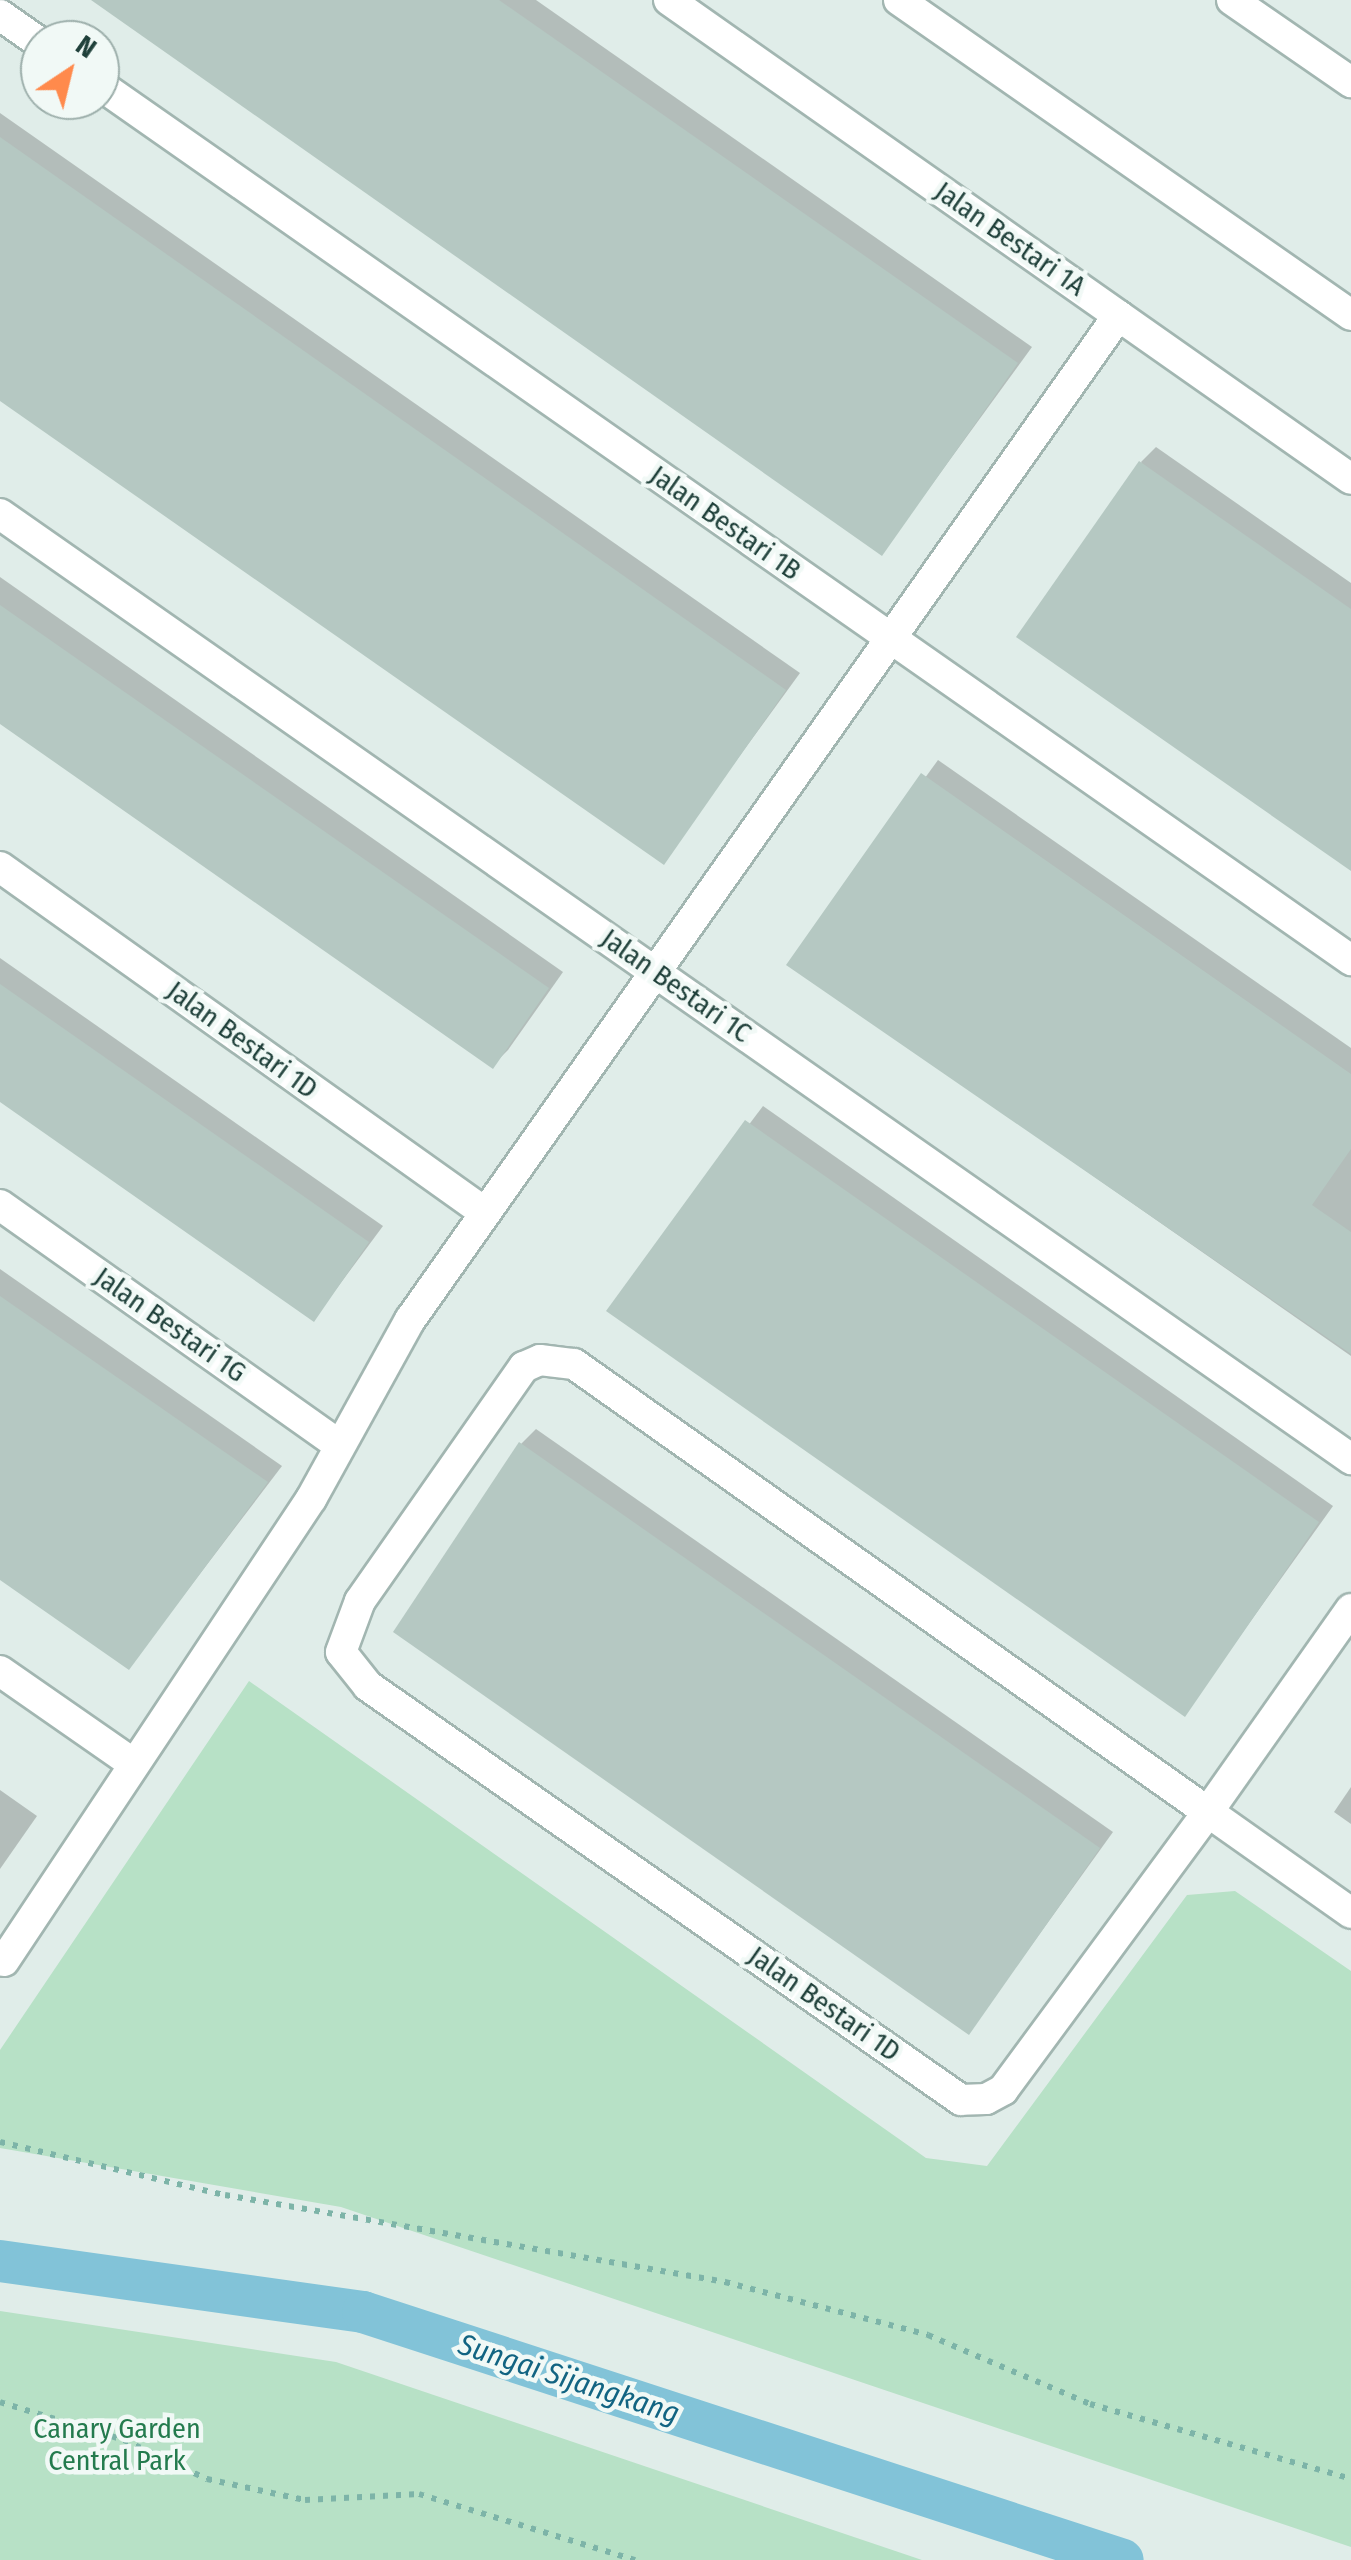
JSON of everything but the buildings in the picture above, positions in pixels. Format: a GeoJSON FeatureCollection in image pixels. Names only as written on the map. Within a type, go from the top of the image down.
{"type":"FeatureCollection","features":[{"type":"Feature","properties":{"kind":"street","name":"Jalan Bestari 1A"},"geometry":{"type":"LineString","coordinates":[[669,0],[1351,479]]}},
{"type":"Feature","properties":{"kind":"street"},"geometry":{"type":"LineString","coordinates":[[899,0],[1351,315]]}},
{"type":"Feature","properties":{"kind":"street"},"geometry":{"type":"LineString","coordinates":[[1232,0],[1351,82]]}},
{"type":"Feature","properties":{"kind":"street","name":"Jalan Bestari 1B"},"geometry":{"type":"LineString","coordinates":[[120,99],[1351,960]]}},
{"type":"Feature","properties":{"kind":"street"},"geometry":{"type":"LineString","coordinates":[[4,1960],[131,1762],[256,1581],[410,1320],[652,970],[892,639],[1118,316]]}},
{"type":"Feature","properties":{"kind":"street","name":"Jalan Bestari 1C"},"geometry":{"type":"LineString","coordinates":[[0,514],[1351,1459]]}},
{"type":"Feature","properties":{"kind":"street","name":"Jalan Bestari 1D"},"geometry":{"type":"LineString","coordinates":[[0,867],[484,1212]]}},
{"type":"Feature","properties":{"kind":"street","name":"Jalan Bestari 1G"},"geometry":{"type":"LineString","coordinates":[[0,1204],[339,1445]]}},
{"type":"Feature","properties":{"kind":"street","name":"Jalan Bestari 1D"},"geometry":{"type":"LineString","coordinates":[[1208,1812],[574,1364],[540,1360],[524,1367],[346,1628],[341,1652],[368,1686],[961,2100],[1004,2090],[1208,1812],[1351,1610]]}},
{"type":"Feature","properties":{"kind":"street"},"geometry":{"type":"LineString","coordinates":[[0,1672],[131,1762]]}},
{"type":"Feature","properties":{"kind":"street"},"geometry":{"type":"LineString","coordinates":[[1208,1812],[1351,1913]]}},
{"type":"Feature","properties":{"kind":"path"},"geometry":{"type":"LineString","coordinates":[[0,2142],[225,2195],[725,2282],[928,2335],[1090,2404],[1351,2479]]}},
{"type":"Feature","properties":{"kind":"path"},"geometry":{"type":"LineString","coordinates":[[0,2402],[124,2440],[207,2479],[305,2500],[419,2494],[635,2560]]}},
{"type":"Feature","properties":{"kind":"green space"},"geometry":{"type":"Polygon","coordinates":[[[249,1681],[926,2158],[987,2166],[1187,1895],[1235,1891],[1351,1971],[1351,2547],[341,2207],[0,2148],[0,2050],[249,1681]]]}},
{"type":"Feature","properties":{"kind":"green space","name":"Canary Garden Central Park"},"geometry":{"type":"Polygon","coordinates":[[[0,2311],[336,2362],[922,2560],[0,2560],[0,2311]]]}},
{"type":"Feature","properties":{"kind":"waterway","name":"Sungai Sijangkang"},"geometry":{"type":"LineString","coordinates":[[0,2261],[363,2312],[1123,2560]]}}]}
